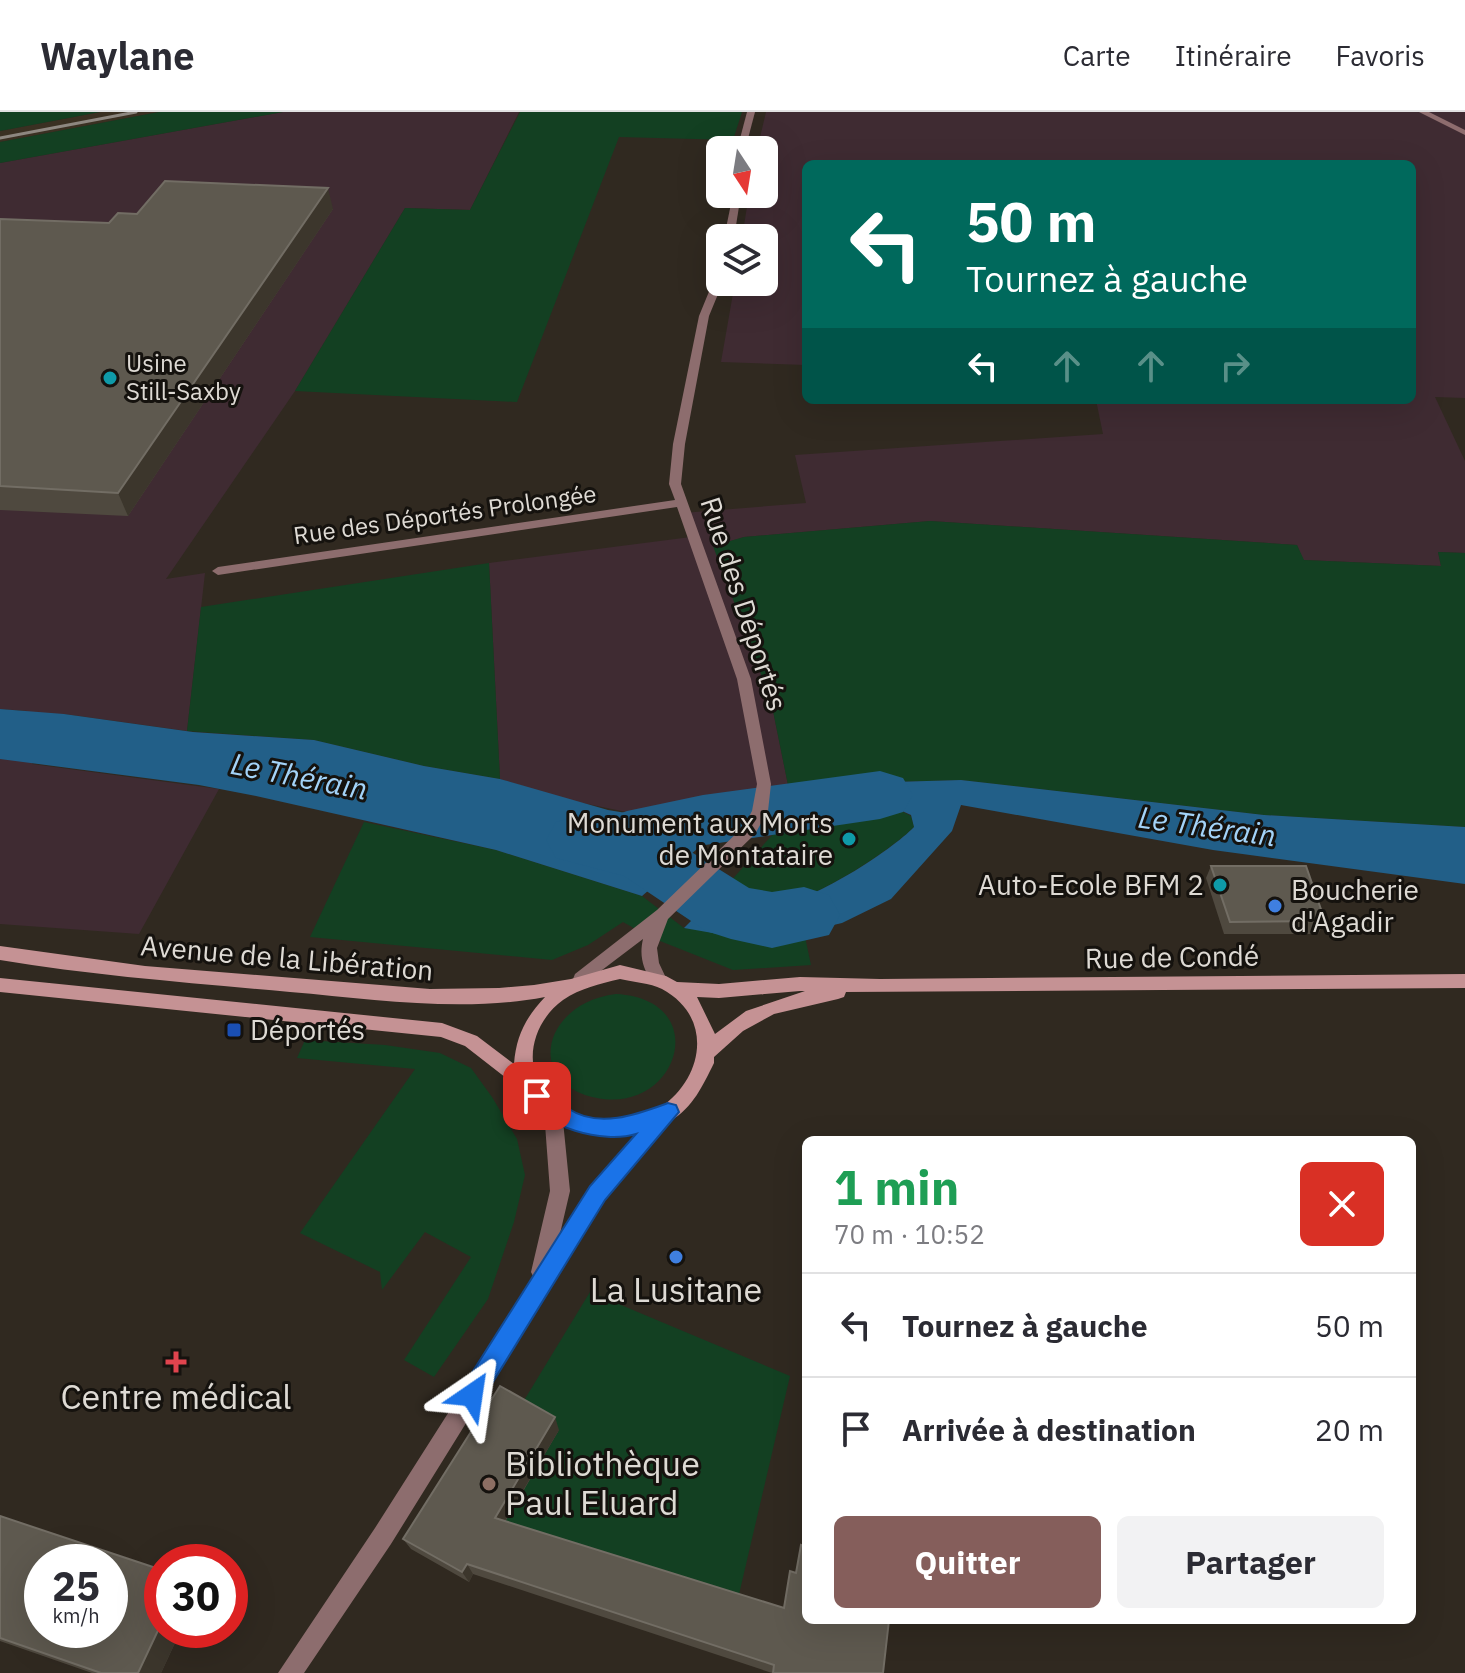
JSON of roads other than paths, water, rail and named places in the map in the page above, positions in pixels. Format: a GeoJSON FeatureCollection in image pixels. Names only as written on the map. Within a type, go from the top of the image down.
{"type":"FeatureCollection","features":[{"type":"Feature","properties":{"kind":"main road","name":"Avenue de la Libération"},"geometry":{"type":"LineString","coordinates":[[0,953],[107,969],[428,998],[502,997],[575,982]]}},
{"type":"Feature","properties":{"kind":"main road"},"geometry":{"type":"LineString","coordinates":[[620,972],[658,978],[694,1003],[704,1021],[709,1051],[699,1081],[683,1101],[668,1112],[630,1127],[602,1128],[576,1123],[553,1111],[531,1087],[522,1053],[527,1030],[539,1009],[575,982],[620,972]]}},
{"type":"Feature","properties":{"kind":"main road","name":"Rue de Condé"},"geometry":{"type":"LineString","coordinates":[[678,989],[719,991],[810,984],[1465,981]]}},
{"type":"Feature","properties":{"kind":"main road","name":"Avenue de la Libération"},"geometry":{"type":"LineString","coordinates":[[0,985],[442,1030],[471,1041],[531,1087]]}},
{"type":"Feature","properties":{"kind":"main road","name":"Rue de Condé"},"geometry":{"type":"LineString","coordinates":[[709,1051],[730,1028],[770,1007],[880,986]]}},
{"type":"Feature","properties":{"kind":"street"},"geometry":{"type":"LineString","coordinates":[[745,136],[751,112]]}},
{"type":"Feature","properties":{"kind":"street"},"geometry":{"type":"LineString","coordinates":[[1423,112],[1465,133]]}},
{"type":"Feature","properties":{"kind":"street","name":"Rue des Déportés"},"geometry":{"type":"LineString","coordinates":[[575,982],[663,914],[713,867],[755,822],[763,799],[764,784],[744,679],[679,503],[675,484],[679,444],[704,316],[712,296]]}},
{"type":"Feature","properties":{"kind":"street","name":"Rue des Déportés Prolongée"},"geometry":{"type":"LineString","coordinates":[[218,571],[679,503]]}},
{"type":"Feature","properties":{"kind":"street","name":"Rue des Déportés"},"geometry":{"type":"LineString","coordinates":[[658,978],[650,963],[648,948],[650,937],[663,914]]}},
{"type":"Feature","properties":{"kind":"street"},"geometry":{"type":"LineString","coordinates":[[535,1292],[551,1238],[560,1191],[553,1111]]}},
{"type":"Feature","properties":{"kind":"street"},"geometry":{"type":"LineString","coordinates":[[290,1673],[383,1536],[598,1193],[668,1112]]}},
{"type":"Feature","properties":{"kind":"water"},"geometry":{"type":"Polygon","coordinates":[[[0,709],[64,714],[193,732],[314,740],[424,766],[500,779],[608,810],[656,818],[694,811],[736,798],[697,849],[642,896],[496,850],[256,796],[199,785],[0,759],[0,709]]]}},
{"type":"Feature","properties":{"kind":"water"},"geometry":{"type":"Polygon","coordinates":[[[961,780],[1264,815],[1465,827],[1465,884],[1213,850],[961,805],[952,831],[891,899],[842,923],[767,936],[724,935],[684,928],[727,885],[766,904],[781,904],[844,877],[886,850],[914,827],[911,815],[893,807],[783,819],[788,785],[961,780]]]}},
{"type":"Feature","properties":{"kind":"waterway","name":"Le Thérain"},"geometry":{"type":"LineString","coordinates":[[627,836],[703,819],[880,795]]}},
{"type":"Feature","properties":{"kind":"waterway","name":"Le Thérain"},"geometry":{"type":"LineString","coordinates":[[580,840],[644,855],[731,912],[772,920],[804,915]]}},
{"type":"Feature","properties":{"kind":"railway"},"geometry":{"type":"LineString","coordinates":[[0,138],[136,112]]}},
{"type":"Feature","properties":{"kind":"place","name":"Usine Still-Saxby"},"geometry":{"type":"Point","coordinates":[110,378]}},
{"type":"Feature","properties":{"kind":"place","name":"Monument aux Morts de Montataire"},"geometry":{"type":"Point","coordinates":[849,839]}},
{"type":"Feature","properties":{"kind":"place","name":"Auto-Ecole BFM 2"},"geometry":{"type":"Point","coordinates":[1220,885]}},
{"type":"Feature","properties":{"kind":"place","name":"Boucherie d'Agadir"},"geometry":{"type":"Point","coordinates":[1275,906]}},
{"type":"Feature","properties":{"kind":"place","name":"Déportés"},"geometry":{"type":"Point","coordinates":[234,1030]}},
{"type":"Feature","properties":{"kind":"place","name":"La Lusitane"},"geometry":{"type":"Point","coordinates":[676,1257]}},
{"type":"Feature","properties":{"kind":"place","name":"Centre médical"},"geometry":{"type":"Point","coordinates":[176,1362]}},
{"type":"Feature","properties":{"kind":"place","name":"Bibliothèque Paul Eluard"},"geometry":{"type":"Point","coordinates":[489,1484]}}]}
